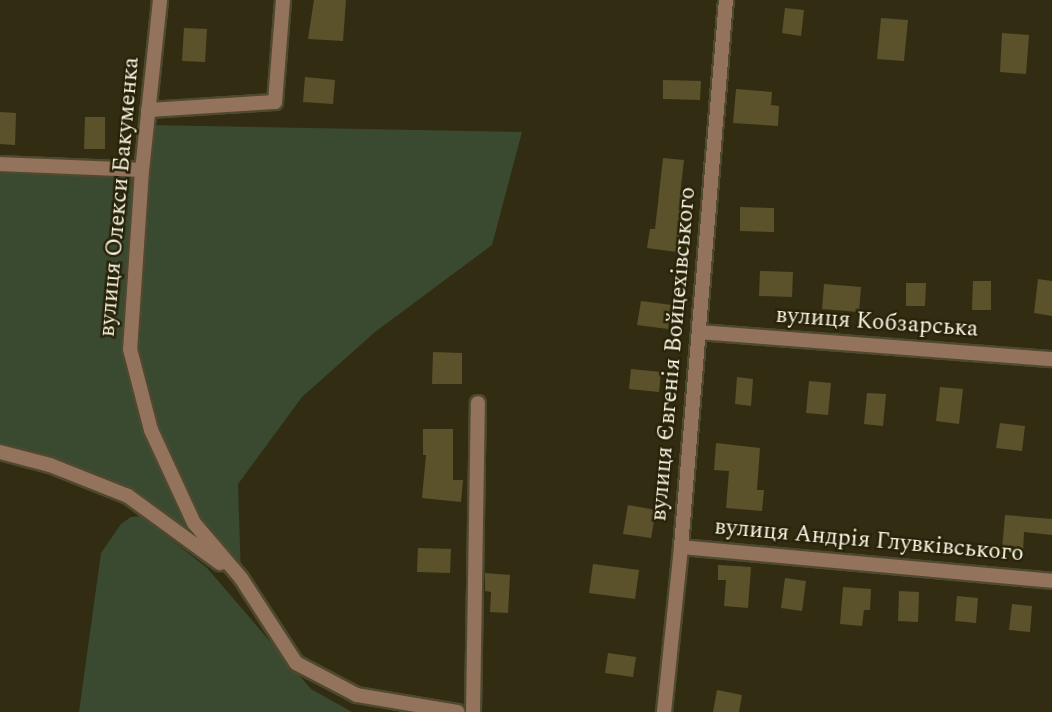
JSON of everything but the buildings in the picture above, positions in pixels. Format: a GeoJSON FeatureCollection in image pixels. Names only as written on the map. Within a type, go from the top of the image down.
{"type":"FeatureCollection","features":[{"type":"Feature","properties":{"kind":"street","name":"вулиця Олекси Бакуменка"},"geometry":{"type":"LineString","coordinates":[[160,0],[142,170],[130,349],[152,430],[194,523],[241,579]]}},
{"type":"Feature","properties":{"kind":"street"},"geometry":{"type":"LineString","coordinates":[[148,110],[275,102],[283,0]]}},
{"type":"Feature","properties":{"kind":"street","name":"вулиця Євгенія Войцехівського"},"geometry":{"type":"LineString","coordinates":[[664,712],[681,547],[726,0]]}},
{"type":"Feature","properties":{"kind":"street"},"geometry":{"type":"LineString","coordinates":[[0,164],[142,170]]}},
{"type":"Feature","properties":{"kind":"street","name":"вулиця Кобзарська"},"geometry":{"type":"LineString","coordinates":[[699,332],[1052,359]]}},
{"type":"Feature","properties":{"kind":"street"},"geometry":{"type":"LineString","coordinates":[[473,712],[478,403]]}},
{"type":"Feature","properties":{"kind":"street"},"geometry":{"type":"LineString","coordinates":[[0,452],[50,465],[128,496],[241,579],[296,663],[357,695],[458,712]]}},
{"type":"Feature","properties":{"kind":"street","name":"вулиця Андрія Глувківського"},"geometry":{"type":"LineString","coordinates":[[681,547],[1052,581]]}},
{"type":"Feature","properties":{"kind":"green space"},"geometry":{"type":"Polygon","coordinates":[[[147,125],[522,132],[492,245],[375,332],[302,397],[238,484],[241,578],[128,496],[0,452],[0,164],[142,170],[147,125]]]}},
{"type":"Feature","properties":{"kind":"green space"},"geometry":{"type":"Polygon","coordinates":[[[141,516],[207,568],[311,689],[352,712],[79,712],[101,553],[121,524],[131,517],[141,516]]]}}]}
